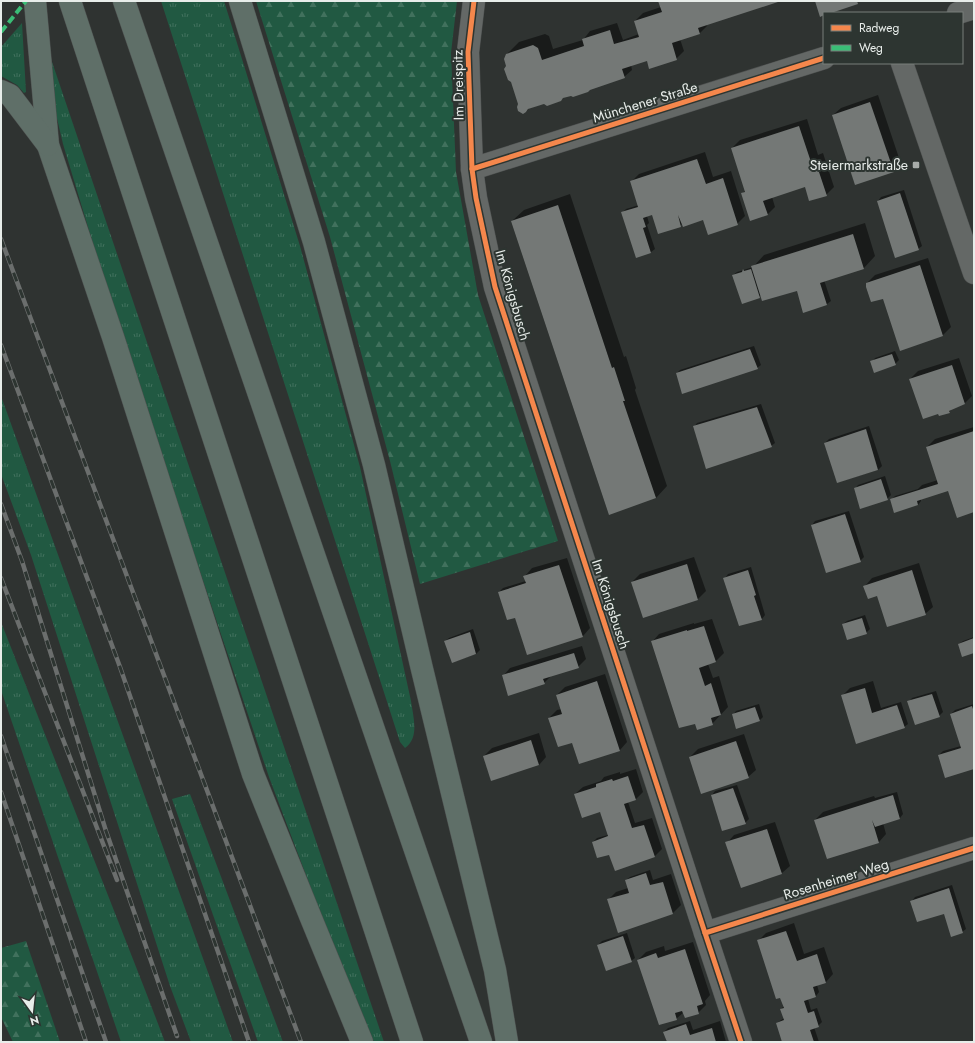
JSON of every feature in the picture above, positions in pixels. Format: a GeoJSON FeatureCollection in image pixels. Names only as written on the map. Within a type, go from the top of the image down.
{"type":"FeatureCollection","features":[{"type":"Feature","properties":{"kind":"highway"},"geometry":{"type":"LineString","coordinates":[[35,1],[48,145],[113,337],[253,774],[362,1042]]}},
{"type":"Feature","properties":{"kind":"highway"},"geometry":{"type":"LineString","coordinates":[[70,1],[412,1042]]}},
{"type":"Feature","properties":{"kind":"highway"},"geometry":{"type":"LineString","coordinates":[[124,1],[481,1042]]}},
{"type":"Feature","properties":{"kind":"highway"},"geometry":{"type":"LineString","coordinates":[[240,1],[314,242],[374,465],[495,970],[507,1042]]}},
{"type":"Feature","properties":{"kind":"highway"},"geometry":{"type":"LineString","coordinates":[[1,91],[10,95],[48,145]]}},
{"type":"Feature","properties":{"kind":"street","name":"Im Dreispitz"},"geometry":{"type":"LineString","coordinates":[[472,169],[468,52],[474,1]]}},
{"type":"Feature","properties":{"kind":"street"},"geometry":{"type":"LineString","coordinates":[[961,12],[974,8]]}},
{"type":"Feature","properties":{"kind":"street","name":"Münchener Straße"},"geometry":{"type":"LineString","coordinates":[[472,169],[823,58]]}},
{"type":"Feature","properties":{"kind":"street"},"geometry":{"type":"LineString","coordinates":[[902,64],[974,273]]}},
{"type":"Feature","properties":{"kind":"street","name":"Im Königsbusch"},"geometry":{"type":"LineString","coordinates":[[472,169],[476,198],[496,287],[704,932],[741,1042]]}},
{"type":"Feature","properties":{"kind":"street","name":"Rosenheimer Weg"},"geometry":{"type":"LineString","coordinates":[[704,932],[974,848]]}},
{"type":"Feature","properties":{"kind":"green space"},"geometry":{"type":"Polygon","coordinates":[[[161,1],[224,1],[300,246],[360,467],[413,713],[413,739],[405,748],[400,742],[161,1]]]}},
{"type":"Feature","properties":{"kind":"green space"},"geometry":{"type":"Polygon","coordinates":[[[256,1],[457,1],[451,53],[456,172],[478,295],[558,541],[420,584],[390,461],[330,237],[256,1]]]}},
{"type":"Feature","properties":{"kind":"green space"},"geometry":{"type":"Polygon","coordinates":[[[22,23],[26,92],[24,93],[17,85],[1,76],[1,47],[22,23]]]}},
{"type":"Feature","properties":{"kind":"green space"},"geometry":{"type":"Polygon","coordinates":[[[50,56],[384,1042],[374,1042],[321,915],[269,777],[121,337],[63,144],[52,97],[50,56]]]}},
{"type":"Feature","properties":{"kind":"green space"},"geometry":{"type":"Polygon","coordinates":[[[1,396],[233,1042],[191,1042],[170,986],[31,555],[1,474],[1,396]]]}},
{"type":"Feature","properties":{"kind":"green space"},"geometry":{"type":"Polygon","coordinates":[[[1,622],[165,1042],[121,1042],[1,690],[1,622]]]}},
{"type":"Feature","properties":{"kind":"green space"},"geometry":{"type":"Polygon","coordinates":[[[190,794],[283,1042],[258,1042],[172,799],[190,794]]]}},
{"type":"Feature","properties":{"kind":"green space"},"geometry":{"type":"Polygon","coordinates":[[[26,941],[60,1042],[13,1042],[1,1017],[1,948],[26,941]]]}},
{"type":"Feature","properties":{"kind":"building"},"geometry":{"type":"Polygon","coordinates":[[[658,1],[781,1],[698,28],[700,34],[672,43],[677,60],[649,69],[647,61],[622,69],[625,78],[573,97],[563,98],[561,101],[547,106],[544,104],[528,109],[523,114],[518,111],[518,104],[511,82],[508,80],[504,69],[506,66],[504,59],[506,54],[533,45],[538,48],[542,60],[584,46],[582,39],[610,30],[614,44],[639,37],[634,21],[662,12],[658,1]]]}},
{"type":"Feature","properties":{"kind":"building"},"geometry":{"type":"Polygon","coordinates":[[[815,1],[857,1],[858,4],[834,12],[823,12],[823,16],[820,17],[815,1]]]}},
{"type":"Feature","properties":{"kind":"building"},"geometry":{"type":"Polygon","coordinates":[[[870,102],[894,172],[855,185],[832,115],[870,102]]]}},
{"type":"Feature","properties":{"kind":"building"},"geometry":{"type":"Polygon","coordinates":[[[799,126],[811,162],[815,160],[827,196],[809,201],[805,187],[763,201],[768,215],[750,221],[741,193],[745,192],[731,148],[799,126]]]}},
{"type":"Feature","properties":{"kind":"building"},"geometry":{"type":"Polygon","coordinates":[[[697,159],[706,184],[723,178],[738,225],[708,235],[703,220],[683,227],[678,215],[681,227],[658,234],[652,215],[643,218],[646,227],[643,228],[651,253],[636,258],[621,212],[638,207],[630,181],[697,159]]]}},
{"type":"Feature","properties":{"kind":"building"},"geometry":{"type":"Polygon","coordinates":[[[900,193],[919,250],[895,258],[877,201],[900,193]]]}},
{"type":"Feature","properties":{"kind":"building"},"geometry":{"type":"Polygon","coordinates":[[[558,205],[612,368],[614,367],[625,401],[623,401],[656,498],[609,515],[511,221],[558,205]]]}},
{"type":"Feature","properties":{"kind":"building"},"geometry":{"type":"Polygon","coordinates":[[[853,234],[864,269],[820,283],[827,305],[803,313],[797,291],[762,301],[751,266],[853,234]]]}},
{"type":"Feature","properties":{"kind":"building"},"geometry":{"type":"Polygon","coordinates":[[[920,265],[943,336],[900,351],[883,299],[871,302],[866,283],[920,265]]]}},
{"type":"Feature","properties":{"kind":"building"},"geometry":{"type":"Polygon","coordinates":[[[743,269],[744,271],[751,269],[760,298],[742,304],[732,275],[742,272],[743,269]]]}},
{"type":"Feature","properties":{"kind":"building"},"geometry":{"type":"Polygon","coordinates":[[[750,349],[758,369],[682,394],[676,373],[750,349]]]}},
{"type":"Feature","properties":{"kind":"building"},"geometry":{"type":"Polygon","coordinates":[[[892,354],[896,365],[874,373],[870,361],[892,354]]]}},
{"type":"Feature","properties":{"kind":"building"},"geometry":{"type":"Polygon","coordinates":[[[952,365],[965,404],[949,411],[950,413],[939,416],[938,414],[923,419],[909,379],[952,365]]]}},
{"type":"Feature","properties":{"kind":"building"},"geometry":{"type":"Polygon","coordinates":[[[757,407],[772,447],[706,469],[693,426],[757,407]]]}},
{"type":"Feature","properties":{"kind":"building"},"geometry":{"type":"Polygon","coordinates":[[[866,429],[878,470],[837,483],[824,443],[866,429]]]}},
{"type":"Feature","properties":{"kind":"building"},"geometry":{"type":"Polygon","coordinates":[[[974,431],[974,512],[957,518],[948,491],[917,501],[918,505],[894,513],[890,499],[938,484],[926,447],[974,431]]]}},
{"type":"Feature","properties":{"kind":"building"},"geometry":{"type":"Polygon","coordinates":[[[881,479],[888,500],[860,509],[854,488],[881,479]]]}},
{"type":"Feature","properties":{"kind":"building"},"geometry":{"type":"Polygon","coordinates":[[[845,514],[861,562],[826,573],[811,525],[845,514]]]}},
{"type":"Feature","properties":{"kind":"building"},"geometry":{"type":"Polygon","coordinates":[[[687,564],[698,600],[643,618],[631,582],[687,564]]]}},
{"type":"Feature","properties":{"kind":"building"},"geometry":{"type":"Polygon","coordinates":[[[559,565],[583,637],[527,655],[515,618],[507,620],[498,592],[526,583],[523,576],[559,565]]]}},
{"type":"Feature","properties":{"kind":"building"},"geometry":{"type":"Polygon","coordinates":[[[748,570],[756,595],[754,596],[762,620],[739,626],[723,578],[748,570]]]}},
{"type":"Feature","properties":{"kind":"building"},"geometry":{"type":"Polygon","coordinates":[[[912,570],[926,615],[887,627],[877,596],[868,599],[863,586],[912,570]]]}},
{"type":"Feature","properties":{"kind":"building"},"geometry":{"type":"Polygon","coordinates":[[[862,618],[867,634],[847,640],[842,624],[862,618]]]}},
{"type":"Feature","properties":{"kind":"building"},"geometry":{"type":"Polygon","coordinates":[[[704,626],[716,662],[699,668],[705,686],[711,683],[721,715],[711,718],[713,725],[697,730],[695,724],[679,728],[651,641],[704,626]]]}},
{"type":"Feature","properties":{"kind":"building"},"geometry":{"type":"Polygon","coordinates":[[[470,632],[476,654],[452,663],[444,641],[470,632]]]}},
{"type":"Feature","properties":{"kind":"building"},"geometry":{"type":"Polygon","coordinates":[[[974,638],[974,653],[962,657],[958,644],[974,638]]]}},
{"type":"Feature","properties":{"kind":"building"},"geometry":{"type":"Polygon","coordinates":[[[574,653],[579,668],[543,679],[545,684],[508,696],[502,675],[574,653]]]}},
{"type":"Feature","properties":{"kind":"building"},"geometry":{"type":"Polygon","coordinates":[[[597,681],[620,751],[579,764],[572,743],[558,747],[548,718],[562,714],[556,695],[597,681]]]}},
{"type":"Feature","properties":{"kind":"building"},"geometry":{"type":"Polygon","coordinates":[[[865,688],[872,713],[897,705],[905,728],[856,744],[841,695],[865,688]]]}},
{"type":"Feature","properties":{"kind":"building"},"geometry":{"type":"Polygon","coordinates":[[[932,694],[940,717],[915,725],[907,701],[932,694]]]}},
{"type":"Feature","properties":{"kind":"building"},"geometry":{"type":"Polygon","coordinates":[[[972,706],[974,712],[974,769],[945,778],[938,755],[961,748],[950,714],[972,706]]]}},
{"type":"Feature","properties":{"kind":"building"},"geometry":{"type":"Polygon","coordinates":[[[755,707],[760,721],[736,729],[732,714],[755,707]]]}},
{"type":"Feature","properties":{"kind":"building"},"geometry":{"type":"Polygon","coordinates":[[[531,740],[539,765],[491,781],[483,756],[531,740]]]}},
{"type":"Feature","properties":{"kind":"building"},"geometry":{"type":"Polygon","coordinates":[[[736,741],[749,778],[701,794],[689,757],[736,741]]]}},
{"type":"Feature","properties":{"kind":"building"},"geometry":{"type":"Polygon","coordinates":[[[628,776],[636,800],[624,804],[632,828],[644,825],[655,857],[615,871],[609,855],[597,858],[592,842],[608,836],[600,812],[582,818],[574,794],[596,787],[596,784],[612,779],[613,781],[628,776]]]}},
{"type":"Feature","properties":{"kind":"building"},"geometry":{"type":"Polygon","coordinates":[[[733,788],[746,824],[722,831],[711,795],[733,788]]]}},
{"type":"Feature","properties":{"kind":"building"},"geometry":{"type":"Polygon","coordinates":[[[893,795],[900,819],[875,827],[872,820],[879,843],[827,859],[814,820],[893,795]]]}},
{"type":"Feature","properties":{"kind":"building"},"geometry":{"type":"Polygon","coordinates":[[[767,829],[782,874],[741,888],[725,842],[767,829]]]}},
{"type":"Feature","properties":{"kind":"building"},"geometry":{"type":"Polygon","coordinates":[[[646,873],[650,885],[663,882],[673,914],[618,933],[607,899],[629,893],[625,880],[646,873]]]}},
{"type":"Feature","properties":{"kind":"building"},"geometry":{"type":"Polygon","coordinates":[[[949,888],[963,933],[951,937],[944,914],[917,922],[910,901],[949,888]]]}},
{"type":"Feature","properties":{"kind":"building"},"geometry":{"type":"Polygon","coordinates":[[[786,931],[797,961],[817,954],[826,983],[813,987],[816,997],[804,1001],[808,1013],[814,1011],[819,1027],[810,1030],[814,1042],[782,1042],[776,1023],[784,1020],[780,1009],[784,1008],[780,998],[776,999],[757,940],[786,931]]]}},
{"type":"Feature","properties":{"kind":"building"},"geometry":{"type":"Polygon","coordinates":[[[623,936],[632,962],[606,971],[597,945],[623,936]]]}},
{"type":"Feature","properties":{"kind":"building"},"geometry":{"type":"Polygon","coordinates":[[[685,949],[703,1004],[697,1006],[699,1014],[685,1018],[682,1011],[675,1013],[677,1020],[659,1025],[637,960],[656,953],[658,958],[685,949]]]}},
{"type":"Feature","properties":{"kind":"building"},"geometry":{"type":"Polygon","coordinates":[[[686,1024],[690,1035],[712,1028],[716,1042],[667,1042],[663,1032],[686,1024]]]}},
{"type":"Feature","properties":{"kind":"railway"},"geometry":{"type":"LineString","coordinates":[[1,239],[301,1042]]}},
{"type":"Feature","properties":{"kind":"railway"},"geometry":{"type":"LineString","coordinates":[[1,345],[120,667],[249,1042]]}},
{"type":"Feature","properties":{"kind":"railway"},"geometry":{"type":"LineString","coordinates":[[1,504],[22,561],[106,831],[177,1036]]}},
{"type":"Feature","properties":{"kind":"railway"},"geometry":{"type":"LineString","coordinates":[[1,578],[117,880]]}},
{"type":"Feature","properties":{"kind":"railway"},"geometry":{"type":"LineString","coordinates":[[1,736],[106,1042]]}},
{"type":"Feature","properties":{"kind":"railway"},"geometry":{"type":"LineString","coordinates":[[1,792],[86,1042]]}},
{"type":"Feature","properties":{"kind":"marked path"},"geometry":{"type":"LineString","coordinates":[[1,32],[26,1]]}},
{"type":"Feature","properties":{"kind":"cycle path"},"geometry":{"type":"LineString","coordinates":[[474,1],[468,52],[472,169],[476,198],[495,287],[741,1042]]}},
{"type":"Feature","properties":{"kind":"cycle path"},"geometry":{"type":"LineString","coordinates":[[472,169],[823,58]]}},
{"type":"Feature","properties":{"kind":"cycle path"},"geometry":{"type":"LineString","coordinates":[[705,933],[974,848]]}},
{"type":"Feature","properties":{"kind":"place","name":"Steiermarkstraße"},"geometry":{"type":"Point","coordinates":[916,165]}}]}
